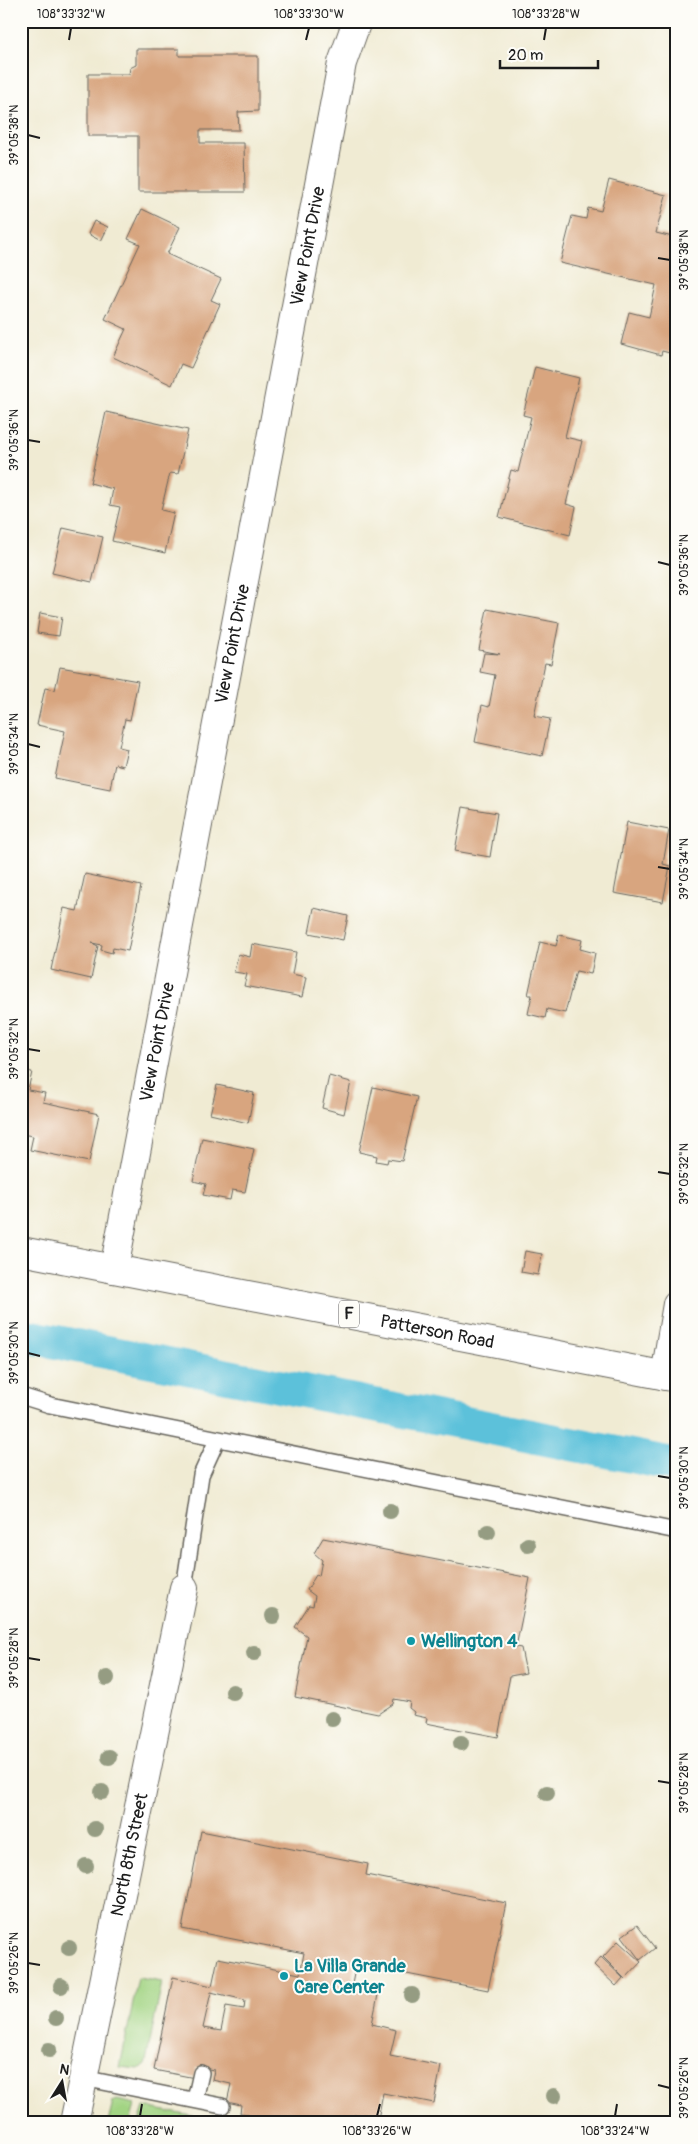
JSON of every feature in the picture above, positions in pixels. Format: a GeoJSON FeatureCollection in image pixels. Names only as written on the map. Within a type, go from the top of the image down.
{"type":"FeatureCollection","features":[{"type":"Feature","properties":{"kind":"street","name":"View Point Drive"},"geometry":{"type":"LineString","coordinates":[[114,1269],[342,62],[357,21]]}},
{"type":"Feature","properties":{"kind":"street","name":"Patterson Road"},"geometry":{"type":"LineString","coordinates":[[21,1251],[671,1377]]}},
{"type":"Feature","properties":{"kind":"street"},"geometry":{"type":"LineString","coordinates":[[671,1377],[677,1304]]}},
{"type":"Feature","properties":{"kind":"street","name":"North 8th Street"},"geometry":{"type":"LineString","coordinates":[[74,2123],[184,1588]]}},
{"type":"Feature","properties":{"kind":"lane"},"geometry":{"type":"LineString","coordinates":[[21,1396],[50,1405],[217,1440],[677,1531]]}},
{"type":"Feature","properties":{"kind":"lane"},"geometry":{"type":"LineString","coordinates":[[184,1588],[201,1475],[217,1440]]}},
{"type":"Feature","properties":{"kind":"lane"},"geometry":{"type":"LineString","coordinates":[[195,2100],[201,2073]]}},
{"type":"Feature","properties":{"kind":"lane"},"geometry":{"type":"LineString","coordinates":[[83,2078],[222,2106]]}},
{"type":"Feature","properties":{"kind":"green space"},"geometry":{"type":"Polygon","coordinates":[[[138,1978],[162,1982],[145,2066],[138,2069],[120,2067],[138,1978]]]}},
{"type":"Feature","properties":{"kind":"green space"},"geometry":{"type":"Polygon","coordinates":[[[117,2100],[135,2104],[130,2123],[108,2123],[113,2102],[117,2100]]]}},
{"type":"Feature","properties":{"kind":"green space"},"geometry":{"type":"Polygon","coordinates":[[[144,2107],[229,2123],[139,2123],[144,2107]]]}},
{"type":"Feature","properties":{"kind":"building"},"geometry":{"type":"Polygon","coordinates":[[[136,49],[179,49],[179,56],[258,56],[258,111],[238,112],[239,130],[200,130],[200,143],[244,143],[245,192],[138,192],[138,136],[88,136],[88,74],[129,74],[130,68],[136,65],[136,49]]]}},
{"type":"Feature","properties":{"kind":"building"},"geometry":{"type":"Polygon","coordinates":[[[609,180],[666,195],[656,233],[677,238],[677,355],[662,351],[661,355],[621,344],[629,312],[649,317],[656,285],[560,263],[572,216],[586,219],[588,208],[601,211],[609,180]]]}},
{"type":"Feature","properties":{"kind":"building"},"geometry":{"type":"Polygon","coordinates":[[[142,209],[180,227],[167,254],[221,279],[211,300],[220,304],[191,368],[181,364],[172,385],[113,357],[126,329],[105,319],[140,244],[128,239],[142,209]]]}},
{"type":"Feature","properties":{"kind":"building"},"geometry":{"type":"Polygon","coordinates":[[[94,221],[108,227],[101,241],[88,234],[94,221]]]}},
{"type":"Feature","properties":{"kind":"building"},"geometry":{"type":"Polygon","coordinates":[[[535,367],[579,378],[565,437],[582,441],[566,504],[576,507],[570,535],[499,517],[511,470],[518,472],[531,417],[523,415],[535,367]]]}},
{"type":"Feature","properties":{"kind":"building"},"geometry":{"type":"Polygon","coordinates":[[[106,412],[188,430],[178,474],[170,473],[161,510],[174,513],[165,553],[112,541],[120,507],[110,505],[113,489],[90,483],[106,412]]]}},
{"type":"Feature","properties":{"kind":"building"},"geometry":{"type":"Polygon","coordinates":[[[63,528],[103,537],[92,582],[52,573],[63,528]]]}},
{"type":"Feature","properties":{"kind":"building"},"geometry":{"type":"Polygon","coordinates":[[[487,609],[559,623],[551,664],[545,663],[534,716],[550,719],[542,756],[475,742],[482,705],[489,707],[495,675],[480,672],[484,653],[500,654],[479,650],[487,609]]]}},
{"type":"Feature","properties":{"kind":"building"},"geometry":{"type":"Polygon","coordinates":[[[40,613],[62,617],[59,636],[37,633],[40,613]]]}},
{"type":"Feature","properties":{"kind":"building"},"geometry":{"type":"Polygon","coordinates":[[[60,667],[138,681],[130,720],[125,719],[119,747],[127,749],[123,766],[115,764],[110,789],[55,778],[65,731],[37,725],[45,688],[55,690],[60,667]]]}},
{"type":"Feature","properties":{"kind":"building"},"geometry":{"type":"Polygon","coordinates":[[[463,807],[497,813],[490,857],[455,851],[463,807]]]}},
{"type":"Feature","properties":{"kind":"building"},"geometry":{"type":"Polygon","coordinates":[[[627,822],[669,830],[663,864],[670,866],[663,902],[614,893],[627,822]]]}},
{"type":"Feature","properties":{"kind":"building"},"geometry":{"type":"Polygon","coordinates":[[[85,874],[141,886],[128,951],[113,948],[112,953],[101,950],[102,945],[92,943],[98,946],[91,979],[51,970],[64,908],[77,911],[85,874]]]}},
{"type":"Feature","properties":{"kind":"building"},"geometry":{"type":"Polygon","coordinates":[[[314,908],[348,916],[343,940],[309,933],[314,908]]]}},
{"type":"Feature","properties":{"kind":"building"},"geometry":{"type":"Polygon","coordinates":[[[559,935],[582,940],[580,949],[595,953],[591,974],[576,971],[565,1013],[547,1009],[545,1018],[528,1014],[532,995],[528,995],[540,942],[556,946],[559,935]]]}},
{"type":"Feature","properties":{"kind":"building"},"geometry":{"type":"Polygon","coordinates":[[[252,944],[296,952],[292,974],[306,977],[302,997],[244,986],[247,974],[234,972],[238,954],[250,957],[252,944]]]}},
{"type":"Feature","properties":{"kind":"building"},"geometry":{"type":"Polygon","coordinates":[[[21,1070],[32,1072],[28,1090],[45,1093],[43,1102],[99,1114],[89,1162],[30,1150],[33,1136],[21,1134],[21,1070]]]}},
{"type":"Feature","properties":{"kind":"building"},"geometry":{"type":"Polygon","coordinates":[[[329,1076],[351,1082],[344,1114],[322,1108],[329,1076]]]}},
{"type":"Feature","properties":{"kind":"building"},"geometry":{"type":"Polygon","coordinates":[[[217,1085],[254,1093],[248,1123],[210,1114],[217,1085]]]}},
{"type":"Feature","properties":{"kind":"building"},"geometry":{"type":"Polygon","coordinates":[[[373,1087],[417,1097],[402,1161],[388,1159],[387,1163],[376,1161],[377,1156],[359,1152],[373,1087]]]}},
{"type":"Feature","properties":{"kind":"building"},"geometry":{"type":"Polygon","coordinates":[[[202,1138],[254,1149],[245,1192],[232,1190],[230,1200],[203,1195],[206,1184],[193,1181],[202,1138]]]}},
{"type":"Feature","properties":{"kind":"building"},"geometry":{"type":"Polygon","coordinates":[[[525,1251],[542,1254],[538,1275],[521,1272],[525,1251]]]}},
{"type":"Feature","properties":{"kind":"building","name":"Wellington 4"},"geometry":{"type":"Polygon","coordinates":[[[323,1538],[530,1578],[516,1647],[521,1648],[526,1673],[510,1676],[498,1737],[426,1723],[427,1718],[413,1715],[414,1712],[409,1708],[410,1702],[394,1699],[393,1704],[378,1714],[295,1697],[307,1636],[295,1627],[309,1605],[313,1606],[315,1596],[307,1590],[316,1575],[319,1576],[322,1560],[314,1553],[323,1538]]]}},
{"type":"Feature","properties":{"kind":"building","name":"La Villa Grande Care Center"},"geometry":{"type":"Polygon","coordinates":[[[201,1831],[368,1864],[366,1875],[506,1903],[488,1990],[356,1964],[352,1984],[379,1990],[372,2024],[396,2030],[390,2056],[441,2066],[434,2103],[383,2093],[378,2119],[354,2115],[353,2123],[246,2123],[248,2114],[240,2113],[241,2105],[227,2102],[231,2084],[212,2080],[214,2070],[197,2067],[195,2078],[154,2070],[173,1977],[212,1986],[218,1958],[300,1974],[304,1953],[182,1929],[201,1831]],[[211,1992],[203,2028],[221,2031],[226,2006],[244,2009],[245,2000],[211,1992]]]}},
{"type":"Feature","properties":{"kind":"building"},"geometry":{"type":"Polygon","coordinates":[[[637,1925],[655,1948],[640,1960],[622,1936],[637,1925]]]}},
{"type":"Feature","properties":{"kind":"building"},"geometry":{"type":"Polygon","coordinates":[[[618,1941],[641,1962],[625,1979],[603,1957],[618,1941]]]}},
{"type":"Feature","properties":{"kind":"building"},"geometry":{"type":"Polygon","coordinates":[[[601,1957],[623,1978],[616,1986],[594,1965],[601,1957]]]}},
{"type":"Feature","properties":{"kind":"waterway"},"geometry":{"type":"LineString","coordinates":[[21,1335],[677,1465]]}},
{"type":"Feature","properties":{"kind":"place","name":"Wellington 4"},"geometry":{"type":"Point","coordinates":[411,1641]}},
{"type":"Feature","properties":{"kind":"place","name":"La Villa Grande Care Center"},"geometry":{"type":"Point","coordinates":[284,1976]}}]}
